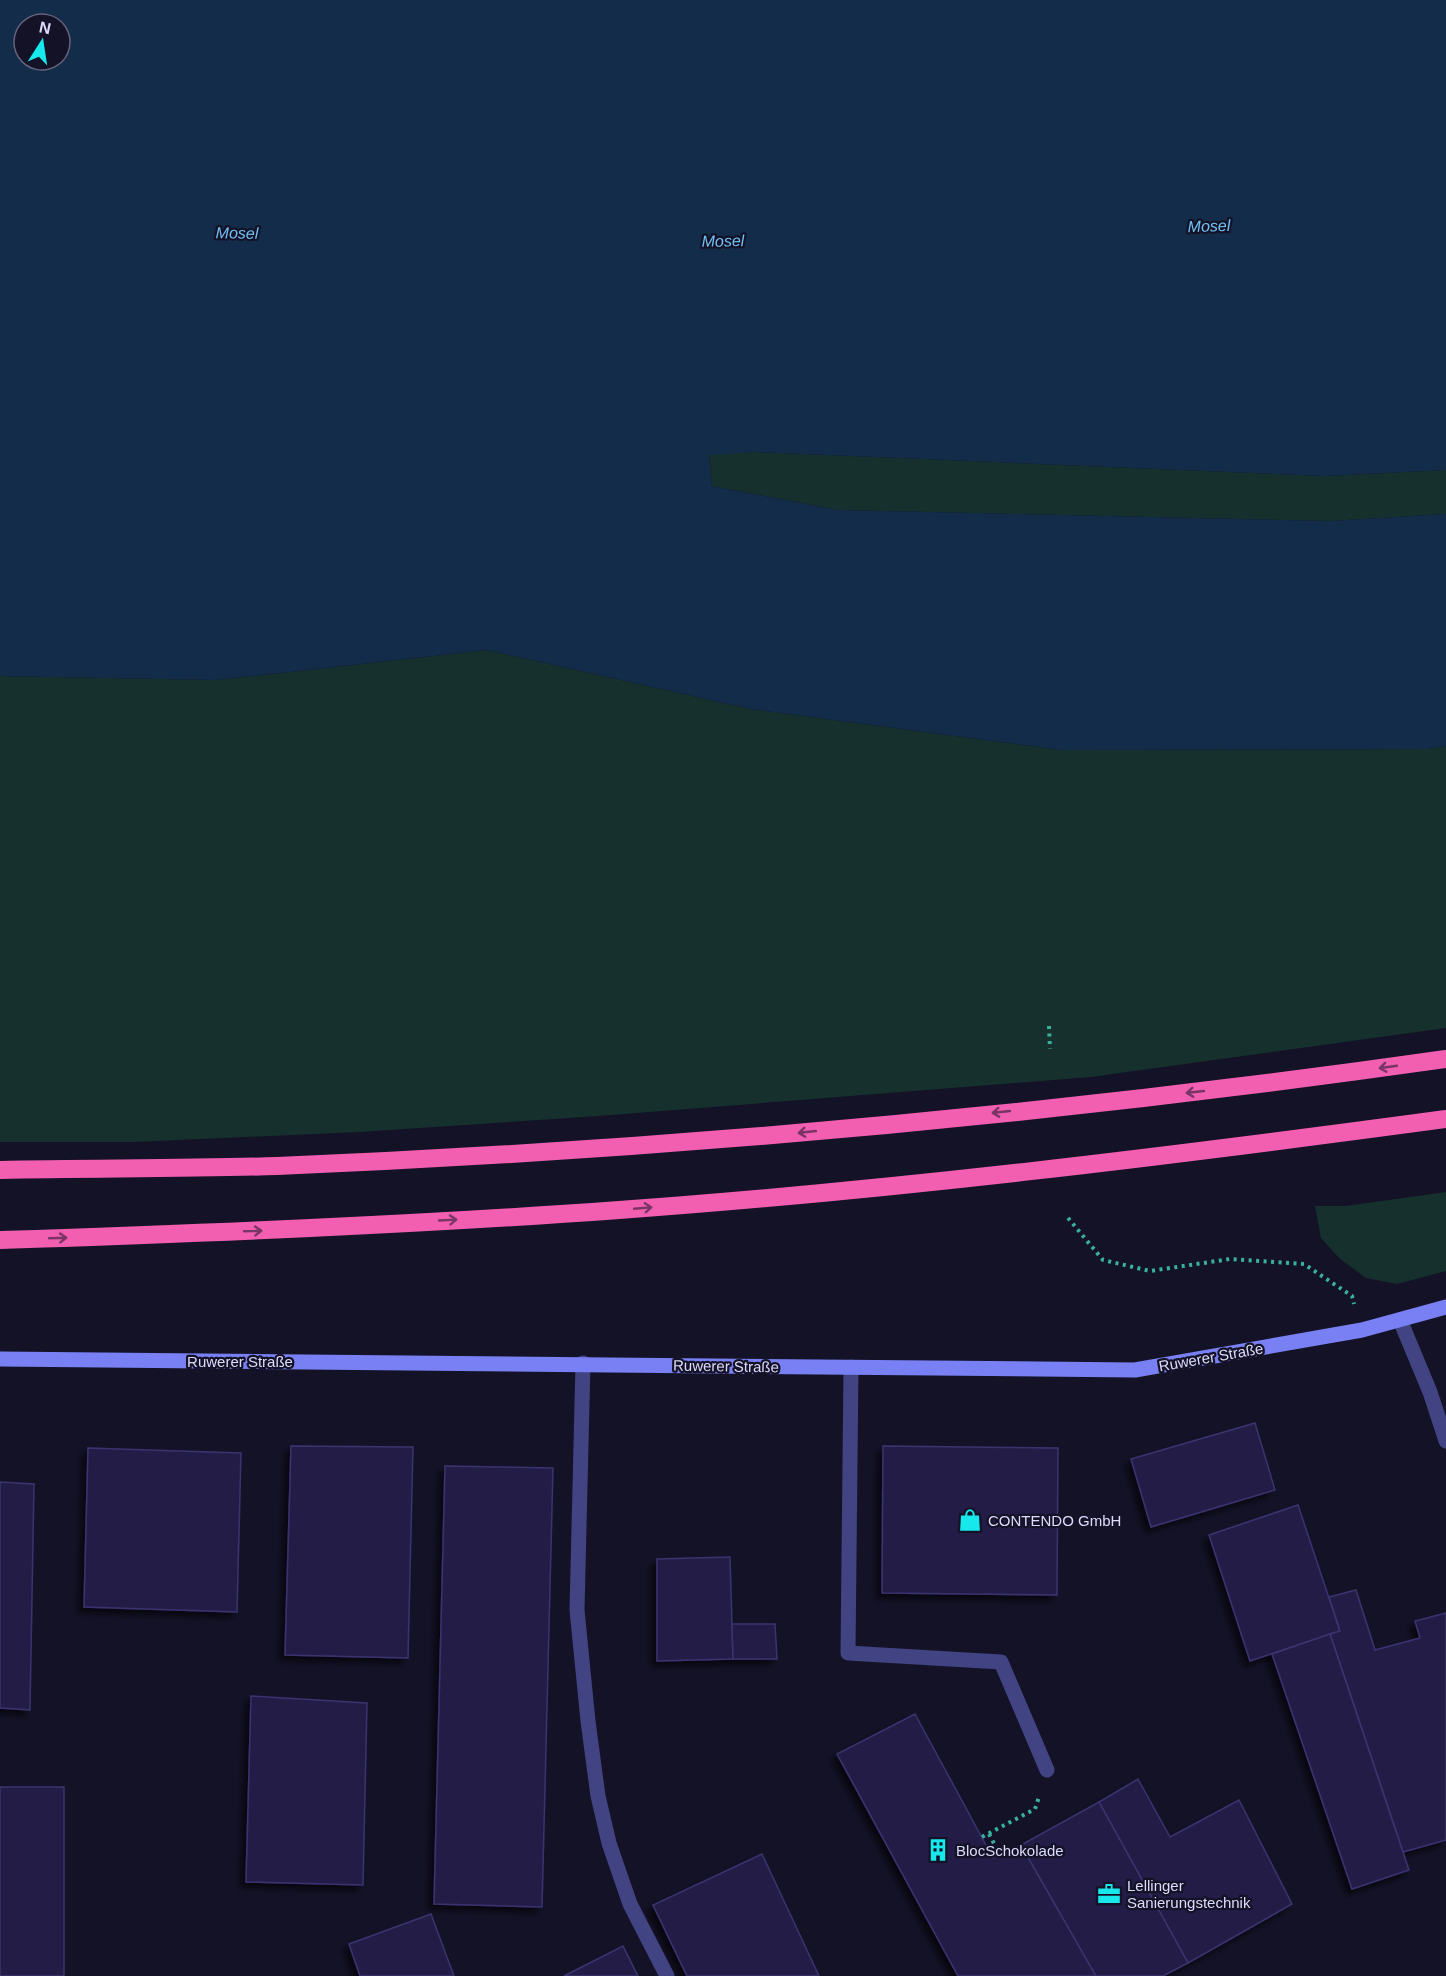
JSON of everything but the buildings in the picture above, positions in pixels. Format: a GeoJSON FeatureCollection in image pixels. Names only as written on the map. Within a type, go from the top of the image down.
{"type":"FeatureCollection","features":[{"type":"Feature","properties":{"kind":"highway"},"geometry":{"type":"LineString","coordinates":[[0,1170],[276,1166],[767,1137],[1249,1087],[1446,1059]]}},
{"type":"Feature","properties":{"kind":"highway"},"geometry":{"type":"LineString","coordinates":[[0,1240],[266,1231],[620,1210],[897,1185],[1190,1153],[1446,1119]]}},
{"type":"Feature","properties":{"kind":"main road","name":"Ruwerer Straße"},"geometry":{"type":"LineString","coordinates":[[0,1359],[1135,1370],[1362,1330],[1446,1307]]}},
{"type":"Feature","properties":{"kind":"lane"},"geometry":{"type":"LineString","coordinates":[[1400,1320],[1430,1392],[1446,1441]]}},
{"type":"Feature","properties":{"kind":"lane"},"geometry":{"type":"LineString","coordinates":[[583,1364],[577,1610],[592,1753],[609,1842],[630,1904],[667,1976]]}},
{"type":"Feature","properties":{"kind":"lane"},"geometry":{"type":"LineString","coordinates":[[851,1367],[848,1653],[1001,1662],[1047,1770]]}},
{"type":"Feature","properties":{"kind":"path"},"geometry":{"type":"LineString","coordinates":[[1049,1026],[1050,1049]]}},
{"type":"Feature","properties":{"kind":"path"},"geometry":{"type":"LineString","coordinates":[[1068,1218],[1103,1260],[1150,1270],[1230,1259],[1304,1264],[1352,1296],[1362,1330]]}},
{"type":"Feature","properties":{"kind":"path"},"geometry":{"type":"LineString","coordinates":[[982,1837],[1035,1809],[1047,1770]]}},
{"type":"Feature","properties":{"kind":"path"},"geometry":{"type":"LineString","coordinates":[[989,1834],[1000,1855]]}},
{"type":"Feature","properties":{"kind":"green space"},"geometry":{"type":"Polygon","coordinates":[[[756,452],[1324,476],[1446,470],[1446,514],[1330,521],[837,510],[712,486],[709,454],[756,452]]]}},
{"type":"Feature","properties":{"kind":"green space"},"geometry":{"type":"Polygon","coordinates":[[[487,650],[751,709],[1062,750],[1427,749],[1446,746],[1446,1028],[1091,1077],[599,1116],[359,1132],[134,1142],[0,1142],[0,676],[217,680],[487,650]]]}},
{"type":"Feature","properties":{"kind":"green space"},"geometry":{"type":"Polygon","coordinates":[[[1446,1192],[1446,1271],[1397,1284],[1366,1278],[1339,1258],[1321,1238],[1315,1206],[1346,1206],[1446,1192]]]}},
{"type":"Feature","properties":{"kind":"water","name":"Mosel"},"geometry":{"type":"Polygon","coordinates":[[[0,0],[1446,0],[1446,470],[1324,476],[756,452],[709,455],[712,486],[837,510],[1330,521],[1446,514],[1446,746],[1427,749],[1062,750],[751,709],[487,650],[217,680],[0,676],[0,0]]]}},
{"type":"Feature","properties":{"kind":"place","name":"CONTENDO GmbH"},"geometry":{"type":"Point","coordinates":[970,1520]}},
{"type":"Feature","properties":{"kind":"place","name":"BlocSchokolade"},"geometry":{"type":"Point","coordinates":[938,1850]}},
{"type":"Feature","properties":{"kind":"place","name":"Lellinger Sanierungstechnik"},"geometry":{"type":"Point","coordinates":[1109,1894]}}]}
